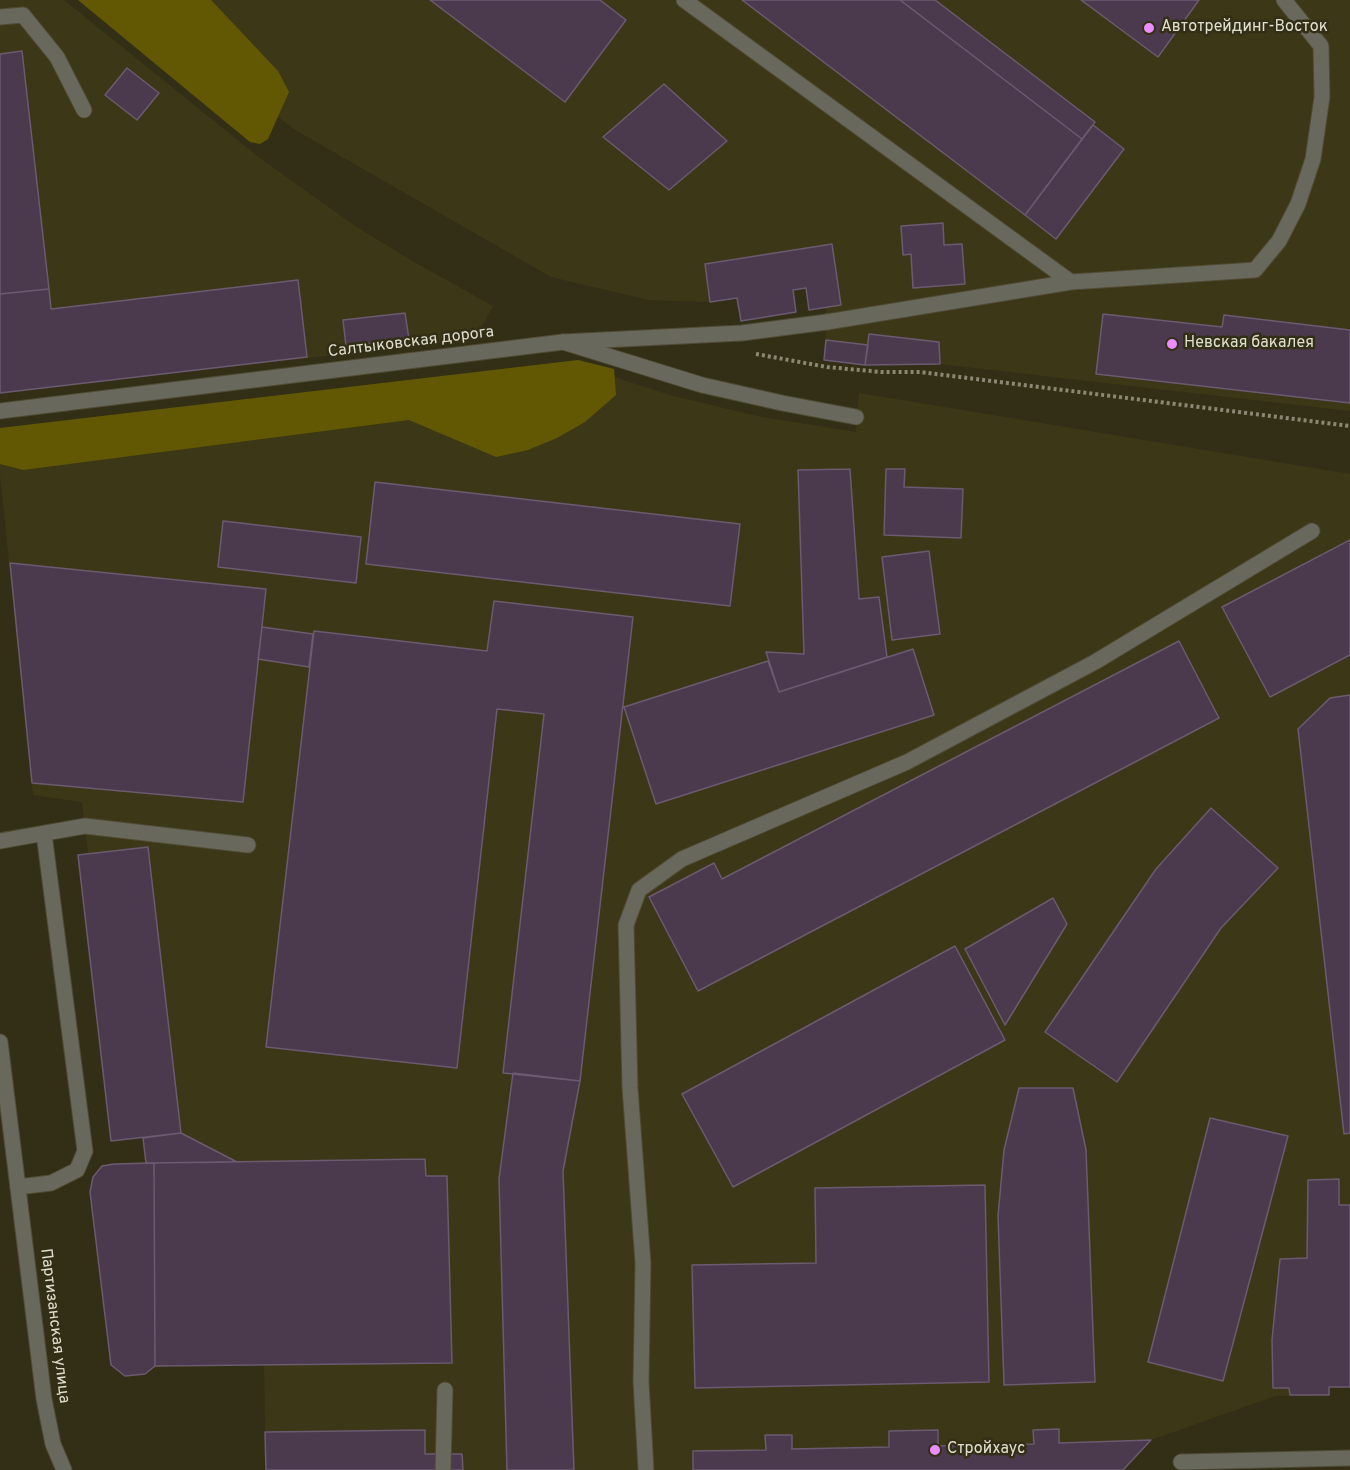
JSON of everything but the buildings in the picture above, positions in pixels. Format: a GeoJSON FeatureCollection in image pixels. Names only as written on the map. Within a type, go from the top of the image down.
{"type":"FeatureCollection","features":[{"type":"Feature","properties":{"kind":"street"},"geometry":{"type":"LineString","coordinates":[[684,0],[1071,282]]}},
{"type":"Feature","properties":{"kind":"street","name":"Салтыковская дорога"},"geometry":{"type":"LineString","coordinates":[[0,411],[563,342],[742,333],[827,322],[1071,282],[1256,270],[1279,241],[1298,204],[1313,159],[1322,97],[1321,46],[1284,0]]}},
{"type":"Feature","properties":{"kind":"street"},"geometry":{"type":"LineString","coordinates":[[0,17],[23,15],[57,57],[84,110]]}},
{"type":"Feature","properties":{"kind":"street"},"geometry":{"type":"LineString","coordinates":[[563,342],[702,385],[856,417]]}},
{"type":"Feature","properties":{"kind":"street"},"geometry":{"type":"LineString","coordinates":[[646,1470],[641,1383],[644,1263],[630,1088],[626,925],[639,890],[681,859],[918,757],[1095,662],[1312,531]]}},
{"type":"Feature","properties":{"kind":"street"},"geometry":{"type":"LineString","coordinates":[[0,842],[85,826],[248,845]]}},
{"type":"Feature","properties":{"kind":"street"},"geometry":{"type":"LineString","coordinates":[[18,1186],[51,1183],[77,1170],[85,1150],[44,834]]}},
{"type":"Feature","properties":{"kind":"street","name":"Партизанская улица"},"geometry":{"type":"LineString","coordinates":[[0,1042],[44,1399],[53,1444],[64,1470]]}},
{"type":"Feature","properties":{"kind":"street"},"geometry":{"type":"LineString","coordinates":[[443,1470],[445,1390]]}},
{"type":"Feature","properties":{"kind":"street"},"geometry":{"type":"LineString","coordinates":[[51,1470],[53,1444]]}},
{"type":"Feature","properties":{"kind":"street"},"geometry":{"type":"LineString","coordinates":[[1181,1462],[1350,1458]]}},
{"type":"Feature","properties":{"kind":"path"},"geometry":{"type":"LineString","coordinates":[[748,353],[827,367],[881,372],[920,372],[1350,426]]}},
{"type":"Feature","properties":{"kind":"shaded area"},"geometry":{"type":"Polygon","coordinates":[[[0,0],[64,0],[261,159],[358,228],[493,306],[475,339],[0,393],[0,0]]]}},
{"type":"Feature","properties":{"kind":"shaded area"},"geometry":{"type":"Polygon","coordinates":[[[78,0],[211,0],[278,71],[289,92],[268,139],[260,144],[250,142],[78,0]]]}},
{"type":"Feature","properties":{"kind":"shaded area"},"geometry":{"type":"Polygon","coordinates":[[[134,0],[1350,0],[1350,411],[940,364],[865,365],[824,360],[826,307],[841,305],[832,244],[705,264],[710,302],[649,300],[551,277],[292,128],[134,0]]]}},
{"type":"Feature","properties":{"kind":"shaded area"},"geometry":{"type":"Polygon","coordinates":[[[578,360],[614,369],[616,395],[585,422],[557,438],[528,450],[496,457],[409,420],[23,470],[0,464],[0,428],[578,360]]]}},
{"type":"Feature","properties":{"kind":"shaded area"},"geometry":{"type":"Polygon","coordinates":[[[589,369],[673,396],[762,417],[856,432],[859,393],[1350,474],[1350,1387],[1329,1387],[1329,1395],[1275,1396],[1151,1440],[693,1451],[693,1470],[266,1470],[264,1365],[155,1366],[124,1376],[111,1365],[90,1192],[93,1177],[102,1166],[146,1163],[143,1138],[111,1141],[78,855],[88,853],[82,802],[33,795],[0,475],[0,438],[589,369]]]}},
{"type":"Feature","properties":{"kind":"place","name":"Автотрейдинг-Восток"},"geometry":{"type":"Point","coordinates":[1149,28]}},
{"type":"Feature","properties":{"kind":"place","name":"Невская бакалея"},"geometry":{"type":"Point","coordinates":[1172,344]}},
{"type":"Feature","properties":{"kind":"place","name":"Стройхаус"},"geometry":{"type":"Point","coordinates":[935,1450]}}]}
